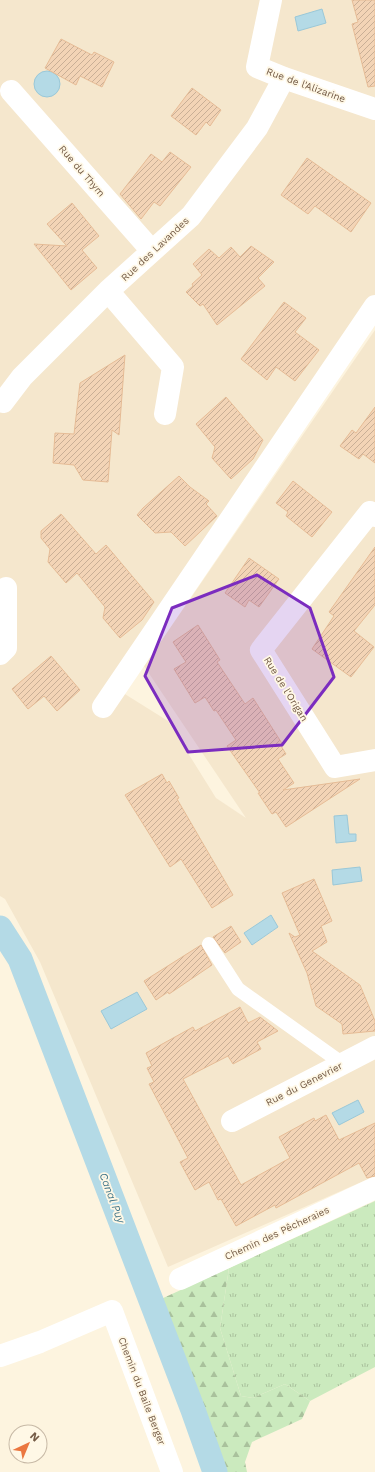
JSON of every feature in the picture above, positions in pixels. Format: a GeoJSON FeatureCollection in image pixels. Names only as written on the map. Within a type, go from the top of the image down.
{"type":"FeatureCollection","features":[{"type":"Feature","properties":{"kind":"street","name":"Rue de l'Alizarine"},"geometry":{"type":"LineString","coordinates":[[271,0],[257,67],[284,78],[375,109]]}},
{"type":"Feature","properties":{"kind":"street","name":"Rue des Lavandes"},"geometry":{"type":"LineString","coordinates":[[3,402],[22,376],[108,292],[191,216],[258,128],[284,78]]}},
{"type":"Feature","properties":{"kind":"street","name":"Rue du Thym"},"geometry":{"type":"LineString","coordinates":[[11,91],[152,251]]}},
{"type":"Feature","properties":{"kind":"street"},"geometry":{"type":"LineString","coordinates":[[108,292],[173,367],[165,414]]}},
{"type":"Feature","properties":{"kind":"street"},"geometry":{"type":"LineString","coordinates":[[103,707],[375,306]]}},
{"type":"Feature","properties":{"kind":"street","name":"Rue de l'Origan"},"geometry":{"type":"LineString","coordinates":[[375,516],[370,512],[261,650],[335,767],[375,760]]}},
{"type":"Feature","properties":{"kind":"street"},"geometry":{"type":"LineString","coordinates":[[0,654],[6,648],[6,588]]}},
{"type":"Feature","properties":{"kind":"street","name":"Rue du Genevrier"},"geometry":{"type":"LineString","coordinates":[[232,1121],[375,1047]]}},
{"type":"Feature","properties":{"kind":"street","name":"Chemin des Pêcheraies"},"geometry":{"type":"LineString","coordinates":[[180,1279],[375,1188]]}},
{"type":"Feature","properties":{"kind":"street","name":"Chemin du Baile Berger"},"geometry":{"type":"LineString","coordinates":[[0,1356],[40,1342],[112,1311],[172,1472]]}},
{"type":"Feature","properties":{"kind":"lane"},"geometry":{"type":"LineString","coordinates":[[209,944],[238,989],[343,1064]]}},
{"type":"Feature","properties":{"kind":"highlighted area"},"geometry":{"type":"Polygon","coordinates":[[[257,575],[310,608],[334,677],[282,745],[188,752],[145,676],[172,608],[257,575]]]}},
{"type":"Feature","properties":{"kind":"shaded area"},"geometry":{"type":"Polygon","coordinates":[[[0,0],[375,0],[375,304],[112,686],[168,721],[216,798],[246,818],[144,666],[375,330],[375,1176],[168,1267],[40,962],[5,899],[0,896],[0,0]]]}},
{"type":"Feature","properties":{"kind":"green space"},"geometry":{"type":"Polygon","coordinates":[[[375,1201],[375,1367],[310,1401],[285,1384],[253,1398],[241,1396],[220,1328],[229,1268],[375,1201]]]}},
{"type":"Feature","properties":{"kind":"green space"},"geometry":{"type":"Polygon","coordinates":[[[229,1268],[220,1328],[241,1396],[253,1398],[285,1384],[310,1401],[302,1419],[252,1442],[245,1462],[247,1472],[220,1472],[161,1299],[229,1268]]]}},
{"type":"Feature","properties":{"kind":"water"},"geometry":{"type":"Polygon","coordinates":[[[322,9],[326,23],[298,31],[295,17],[322,9]]]}},
{"type":"Feature","properties":{"kind":"water"},"geometry":{"type":"Polygon","coordinates":[[[47,71],[56,75],[60,84],[56,93],[47,97],[38,93],[34,84],[38,75],[47,71]]]}},
{"type":"Feature","properties":{"kind":"water"},"geometry":{"type":"Polygon","coordinates":[[[347,815],[349,834],[356,834],[356,841],[336,843],[334,816],[347,815]]]}},
{"type":"Feature","properties":{"kind":"water"},"geometry":{"type":"Polygon","coordinates":[[[360,867],[362,881],[333,885],[332,870],[360,867]]]}},
{"type":"Feature","properties":{"kind":"water"},"geometry":{"type":"Polygon","coordinates":[[[271,915],[278,927],[252,945],[244,933],[271,915]]]}},
{"type":"Feature","properties":{"kind":"water"},"geometry":{"type":"Polygon","coordinates":[[[137,992],[147,1009],[111,1029],[101,1011],[137,992]]]}},
{"type":"Feature","properties":{"kind":"water"},"geometry":{"type":"Polygon","coordinates":[[[358,1100],[364,1112],[339,1125],[332,1113],[358,1100]]]}},
{"type":"Feature","properties":{"kind":"building"},"geometry":{"type":"Polygon","coordinates":[[[352,0],[375,0],[375,86],[368,87],[352,24],[358,22],[352,0]]]}},
{"type":"Feature","properties":{"kind":"building"},"geometry":{"type":"Polygon","coordinates":[[[61,39],[92,55],[94,52],[114,62],[102,87],[80,76],[76,85],[45,68],[61,39]]]}},
{"type":"Feature","properties":{"kind":"building"},"geometry":{"type":"Polygon","coordinates":[[[192,88],[221,110],[210,126],[206,122],[196,135],[171,116],[192,88]]]}},
{"type":"Feature","properties":{"kind":"building"},"geometry":{"type":"Polygon","coordinates":[[[170,152],[191,167],[160,206],[154,202],[141,219],[120,194],[151,154],[162,162],[170,152]]]}},
{"type":"Feature","properties":{"kind":"building"},"geometry":{"type":"Polygon","coordinates":[[[307,158],[371,203],[351,232],[315,206],[308,214],[281,195],[307,158]]]}},
{"type":"Feature","properties":{"kind":"building"},"geometry":{"type":"Polygon","coordinates":[[[72,203],[99,236],[82,250],[97,268],[71,290],[34,244],[67,246],[47,224],[72,203]]]}},
{"type":"Feature","properties":{"kind":"building"},"geometry":{"type":"Polygon","coordinates":[[[251,246],[274,262],[258,278],[265,286],[217,325],[203,304],[200,306],[186,292],[202,275],[193,264],[209,249],[219,258],[231,247],[240,257],[251,246]]]}},
{"type":"Feature","properties":{"kind":"building"},"geometry":{"type":"Polygon","coordinates":[[[284,302],[306,318],[295,332],[319,350],[295,381],[276,367],[267,380],[241,359],[284,302]]]}},
{"type":"Feature","properties":{"kind":"building"},"geometry":{"type":"Polygon","coordinates":[[[125,355],[119,435],[112,430],[108,482],[83,480],[74,465],[53,463],[55,433],[74,434],[80,383],[125,355]]]}},
{"type":"Feature","properties":{"kind":"building"},"geometry":{"type":"Polygon","coordinates":[[[226,397],[263,440],[253,459],[231,479],[212,458],[215,447],[196,424],[226,397]]]}},
{"type":"Feature","properties":{"kind":"building"},"geometry":{"type":"Polygon","coordinates":[[[375,407],[375,463],[363,454],[359,459],[340,446],[352,430],[356,433],[375,407]]]}},
{"type":"Feature","properties":{"kind":"building"},"geometry":{"type":"Polygon","coordinates":[[[179,476],[190,487],[209,501],[206,504],[217,516],[185,546],[171,532],[155,533],[137,515],[179,476]]]}},
{"type":"Feature","properties":{"kind":"building"},"geometry":{"type":"Polygon","coordinates":[[[293,481],[332,512],[312,537],[286,516],[288,512],[276,503],[293,481]]]}},
{"type":"Feature","properties":{"kind":"building"},"geometry":{"type":"Polygon","coordinates":[[[61,514],[96,554],[106,545],[154,602],[142,620],[120,638],[103,618],[105,607],[77,573],[66,583],[48,562],[50,549],[41,538],[41,531],[61,514]]]}},
{"type":"Feature","properties":{"kind":"building"},"geometry":{"type":"Polygon","coordinates":[[[375,547],[375,605],[354,631],[374,647],[351,677],[312,649],[334,616],[329,612],[375,547]]]}},
{"type":"Feature","properties":{"kind":"building"},"geometry":{"type":"Polygon","coordinates":[[[249,558],[279,579],[259,607],[249,600],[245,607],[225,593],[249,558]]]}},
{"type":"Feature","properties":{"kind":"building"},"geometry":{"type":"Polygon","coordinates":[[[198,625],[220,660],[217,662],[245,704],[253,698],[283,745],[281,746],[286,754],[278,759],[294,783],[283,790],[360,779],[286,827],[276,812],[272,814],[258,793],[260,793],[227,746],[236,740],[216,710],[214,711],[205,697],[195,703],[174,669],[186,662],[173,642],[198,625]]]}},
{"type":"Feature","properties":{"kind":"building"},"geometry":{"type":"Polygon","coordinates":[[[51,656],[80,690],[57,711],[44,696],[28,709],[12,689],[51,656]]]}},
{"type":"Feature","properties":{"kind":"building"},"geometry":{"type":"Polygon","coordinates":[[[162,774],[167,783],[169,781],[179,798],[177,799],[233,895],[212,908],[181,859],[170,867],[125,795],[162,774]]]}},
{"type":"Feature","properties":{"kind":"building"},"geometry":{"type":"Polygon","coordinates":[[[314,879],[332,921],[321,926],[327,942],[312,951],[360,985],[375,1021],[375,1031],[343,1034],[342,1024],[316,1006],[307,973],[289,933],[295,937],[300,935],[282,893],[314,879]]]}},
{"type":"Feature","properties":{"kind":"building"},"geometry":{"type":"Polygon","coordinates":[[[231,926],[241,942],[225,953],[213,937],[231,926]]]}},
{"type":"Feature","properties":{"kind":"building"},"geometry":{"type":"Polygon","coordinates":[[[201,945],[212,965],[169,994],[168,992],[156,1000],[144,981],[201,945]]]}},
{"type":"Feature","properties":{"kind":"building"},"geometry":{"type":"Polygon","coordinates":[[[240,1007],[248,1023],[260,1017],[278,1031],[257,1042],[261,1049],[233,1064],[228,1056],[183,1079],[241,1185],[290,1158],[279,1137],[314,1118],[315,1121],[326,1115],[339,1140],[375,1123],[375,1176],[367,1178],[359,1163],[276,1208],[275,1205],[236,1226],[221,1199],[218,1200],[209,1182],[195,1190],[180,1162],[188,1158],[149,1084],[154,1082],[147,1068],[152,1066],[146,1053],[193,1027],[195,1031],[240,1007]]]}},
{"type":"Feature","properties":{"kind":"waterway","name":"Canal Puy"},"geometry":{"type":"LineString","coordinates":[[0,928],[20,959],[193,1410],[215,1472]]}}]}
